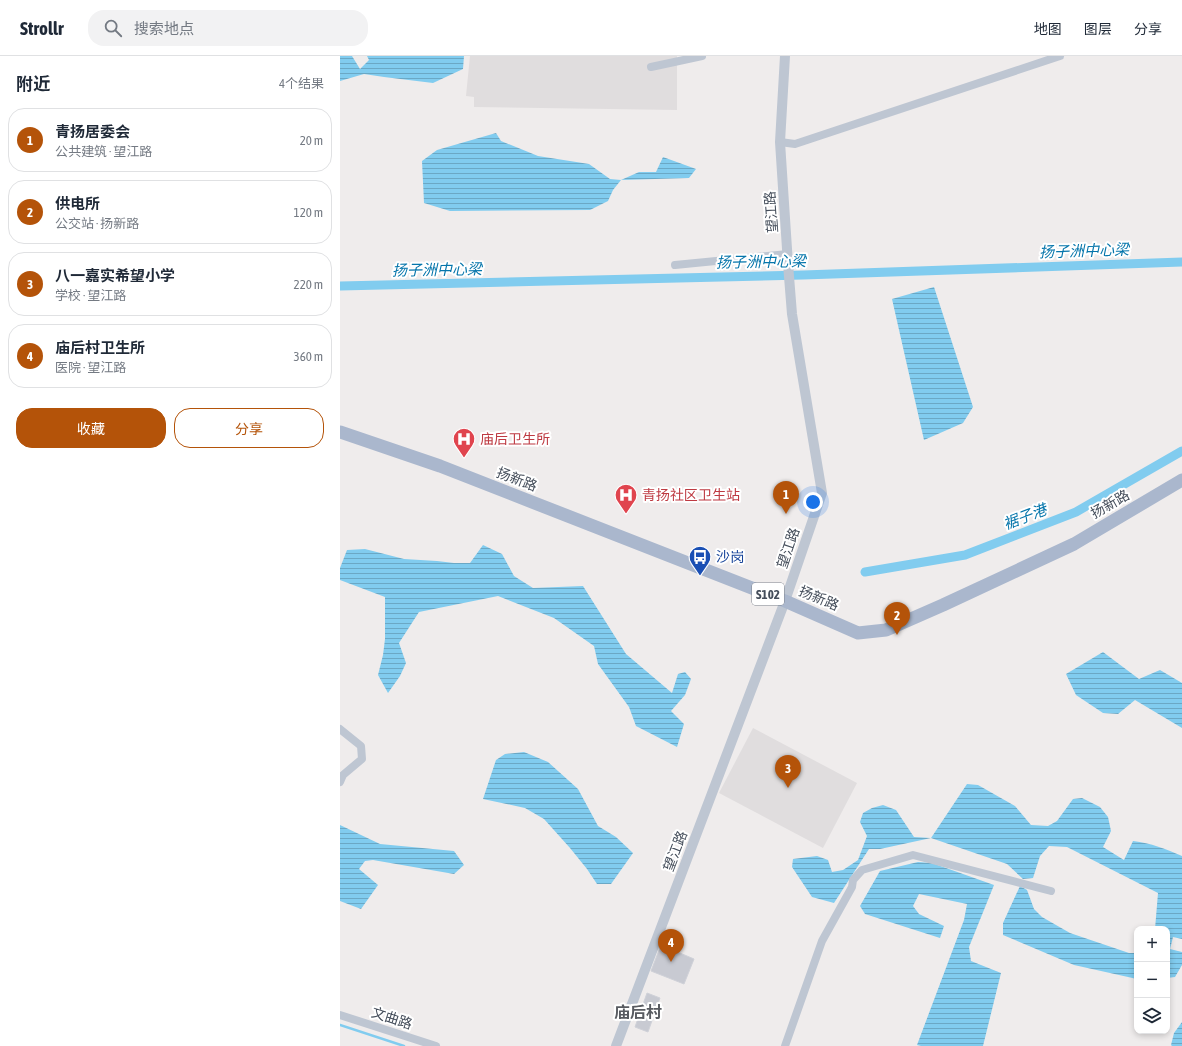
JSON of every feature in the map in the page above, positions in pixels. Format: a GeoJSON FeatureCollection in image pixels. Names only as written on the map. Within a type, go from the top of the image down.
{"type":"FeatureCollection","features":[{"type":"Feature","properties":{"kind":"main road","name":"扬新路"},"geometry":{"type":"LineString","coordinates":[[340,432],[447,469],[784,601],[858,633],[886,630],[1074,544],[1182,480]]}},
{"type":"Feature","properties":{"kind":"street"},"geometry":{"type":"LineString","coordinates":[[651,67],[702,56]]}},
{"type":"Feature","properties":{"kind":"street","name":"望江路"},"geometry":{"type":"LineString","coordinates":[[616,1046],[784,601],[822,493],[792,314],[789,286],[780,142],[785,56]]}},
{"type":"Feature","properties":{"kind":"street"},"geometry":{"type":"LineString","coordinates":[[780,142],[795,144],[1060,56]]}},
{"type":"Feature","properties":{"kind":"street"},"geometry":{"type":"LineString","coordinates":[[675,265],[788,259]]}},
{"type":"Feature","properties":{"kind":"street"},"geometry":{"type":"LineString","coordinates":[[340,729],[361,746],[362,759],[343,775],[340,782]]}},
{"type":"Feature","properties":{"kind":"street"},"geometry":{"type":"LineString","coordinates":[[785,1046],[822,941],[852,887],[853,880],[862,870],[913,854],[1051,891]]}},
{"type":"Feature","properties":{"kind":"street","name":"文曲路"},"geometry":{"type":"LineString","coordinates":[[340,1015],[436,1046]]}},
{"type":"Feature","properties":{"kind":"shaded area"},"geometry":{"type":"Polygon","coordinates":[[[470,56],[677,56],[677,110],[474,107],[474,97],[466,96],[470,56]]]}},
{"type":"Feature","properties":{"kind":"shaded area"},"geometry":{"type":"Polygon","coordinates":[[[753,728],[857,783],[823,848],[719,793],[753,728]]]}},
{"type":"Feature","properties":{"kind":"water"},"geometry":{"type":"Polygon","coordinates":[[[340,56],[352,56],[360,69],[369,60],[367,56],[464,56],[463,69],[433,83],[364,74],[340,81],[340,56]]]}},
{"type":"Feature","properties":{"kind":"water"},"geometry":{"type":"Polygon","coordinates":[[[496,133],[501,141],[538,156],[589,164],[610,179],[621,180],[613,190],[608,201],[590,210],[450,211],[424,203],[422,161],[437,150],[496,133]]]}},
{"type":"Feature","properties":{"kind":"water"},"geometry":{"type":"Polygon","coordinates":[[[663,157],[696,169],[689,178],[621,180],[639,172],[656,172],[663,157]]]}},
{"type":"Feature","properties":{"kind":"water"},"geometry":{"type":"Polygon","coordinates":[[[934,287],[973,407],[963,423],[924,440],[892,299],[934,287]]]}},
{"type":"Feature","properties":{"kind":"water"},"geometry":{"type":"Polygon","coordinates":[[[483,545],[502,554],[514,576],[533,588],[583,586],[626,654],[672,693],[678,674],[685,672],[691,679],[685,695],[671,711],[684,724],[677,747],[636,726],[629,707],[598,664],[594,646],[554,618],[498,596],[419,612],[399,643],[406,663],[400,676],[388,693],[378,675],[385,639],[385,597],[340,580],[340,568],[347,550],[365,549],[404,559],[470,563],[483,545]]]}},
{"type":"Feature","properties":{"kind":"water"},"geometry":{"type":"Polygon","coordinates":[[[1103,652],[1139,679],[1160,670],[1182,683],[1182,728],[1135,700],[1118,714],[1103,713],[1076,695],[1066,674],[1103,652]]]}},
{"type":"Feature","properties":{"kind":"water"},"geometry":{"type":"Polygon","coordinates":[[[524,752],[548,762],[578,789],[598,826],[616,837],[633,853],[611,884],[597,884],[570,848],[544,819],[525,808],[483,799],[496,760],[505,754],[524,752]]]}},
{"type":"Feature","properties":{"kind":"water"},"geometry":{"type":"Polygon","coordinates":[[[967,784],[978,785],[1015,806],[1031,825],[1048,826],[1057,821],[1073,799],[1082,798],[1100,807],[1108,817],[1111,831],[1103,847],[1124,860],[1133,841],[1146,843],[1182,856],[1182,939],[1173,937],[1170,949],[1170,926],[1155,926],[1158,893],[1067,847],[1049,846],[1040,856],[1033,878],[1023,879],[1007,864],[931,838],[967,784]]]}},
{"type":"Feature","properties":{"kind":"water"},"geometry":{"type":"Polygon","coordinates":[[[883,805],[896,810],[914,837],[931,838],[880,849],[869,849],[834,903],[812,897],[792,867],[793,859],[817,856],[828,860],[832,872],[843,870],[858,860],[867,836],[860,822],[863,813],[872,808],[883,805]]]}},
{"type":"Feature","properties":{"kind":"water"},"geometry":{"type":"Polygon","coordinates":[[[340,825],[380,844],[454,851],[464,865],[454,874],[373,860],[365,861],[359,869],[378,885],[361,909],[340,901],[340,825]]]}},
{"type":"Feature","properties":{"kind":"water"},"geometry":{"type":"Polygon","coordinates":[[[918,862],[932,863],[994,885],[969,947],[971,961],[1001,973],[983,1046],[917,1045],[964,920],[967,904],[919,894],[913,906],[919,914],[944,926],[940,938],[865,914],[860,906],[880,871],[918,862]]]}},
{"type":"Feature","properties":{"kind":"water"},"geometry":{"type":"Polygon","coordinates":[[[1020,886],[1027,890],[1034,909],[1042,917],[1070,933],[1129,953],[1134,953],[1134,978],[1074,965],[1003,935],[1003,923],[1020,886]]]}},
{"type":"Feature","properties":{"kind":"water"},"geometry":{"type":"Polygon","coordinates":[[[1170,949],[1182,952],[1182,965],[1175,977],[1170,978],[1170,949]]]}},
{"type":"Feature","properties":{"kind":"water"},"geometry":{"type":"Polygon","coordinates":[[[1182,1022],[1182,1046],[1172,1046],[1174,1033],[1182,1022]]]}},
{"type":"Feature","properties":{"kind":"building"},"geometry":{"type":"Polygon","coordinates":[[[661,945],[694,959],[684,984],[651,971],[661,945]]]}},
{"type":"Feature","properties":{"kind":"building"},"geometry":{"type":"Polygon","coordinates":[[[647,993],[660,998],[648,1032],[635,1027],[647,993]]]}},
{"type":"Feature","properties":{"kind":"waterway","name":"扬子洲中心梁"},"geometry":{"type":"LineString","coordinates":[[340,286],[803,275],[1182,262]]}},
{"type":"Feature","properties":{"kind":"waterway","name":"裾子港"},"geometry":{"type":"LineString","coordinates":[[865,572],[965,555],[1076,512],[1182,451]]}},
{"type":"Feature","properties":{"kind":"waterway"},"geometry":{"type":"LineString","coordinates":[[340,1025],[404,1046]]}},
{"type":"Feature","properties":{"kind":"place","name":"庙后卫生所"},"geometry":{"type":"Point","coordinates":[464,458]}},
{"type":"Feature","properties":{"kind":"place","name":"青扬社区卫生站"},"geometry":{"type":"Point","coordinates":[626,514]}},
{"type":"Feature","properties":{"kind":"place","name":"青扬居委会"},"geometry":{"type":"Point","coordinates":[786,514]}},
{"type":"Feature","properties":{"kind":"place","name":"沙岗"},"geometry":{"type":"Point","coordinates":[700,576]}},
{"type":"Feature","properties":{"kind":"place","name":"供电所"},"geometry":{"type":"Point","coordinates":[897,635]}},
{"type":"Feature","properties":{"kind":"place","name":"八一嘉实希望小学"},"geometry":{"type":"Point","coordinates":[788,788]}},
{"type":"Feature","properties":{"kind":"place","name":"庙后村卫生所"},"geometry":{"type":"Point","coordinates":[671,962]}},
{"type":"Feature","properties":{"kind":"district","name":"庙后村"},"geometry":{"type":"Point","coordinates":[638,1012]}}]}
